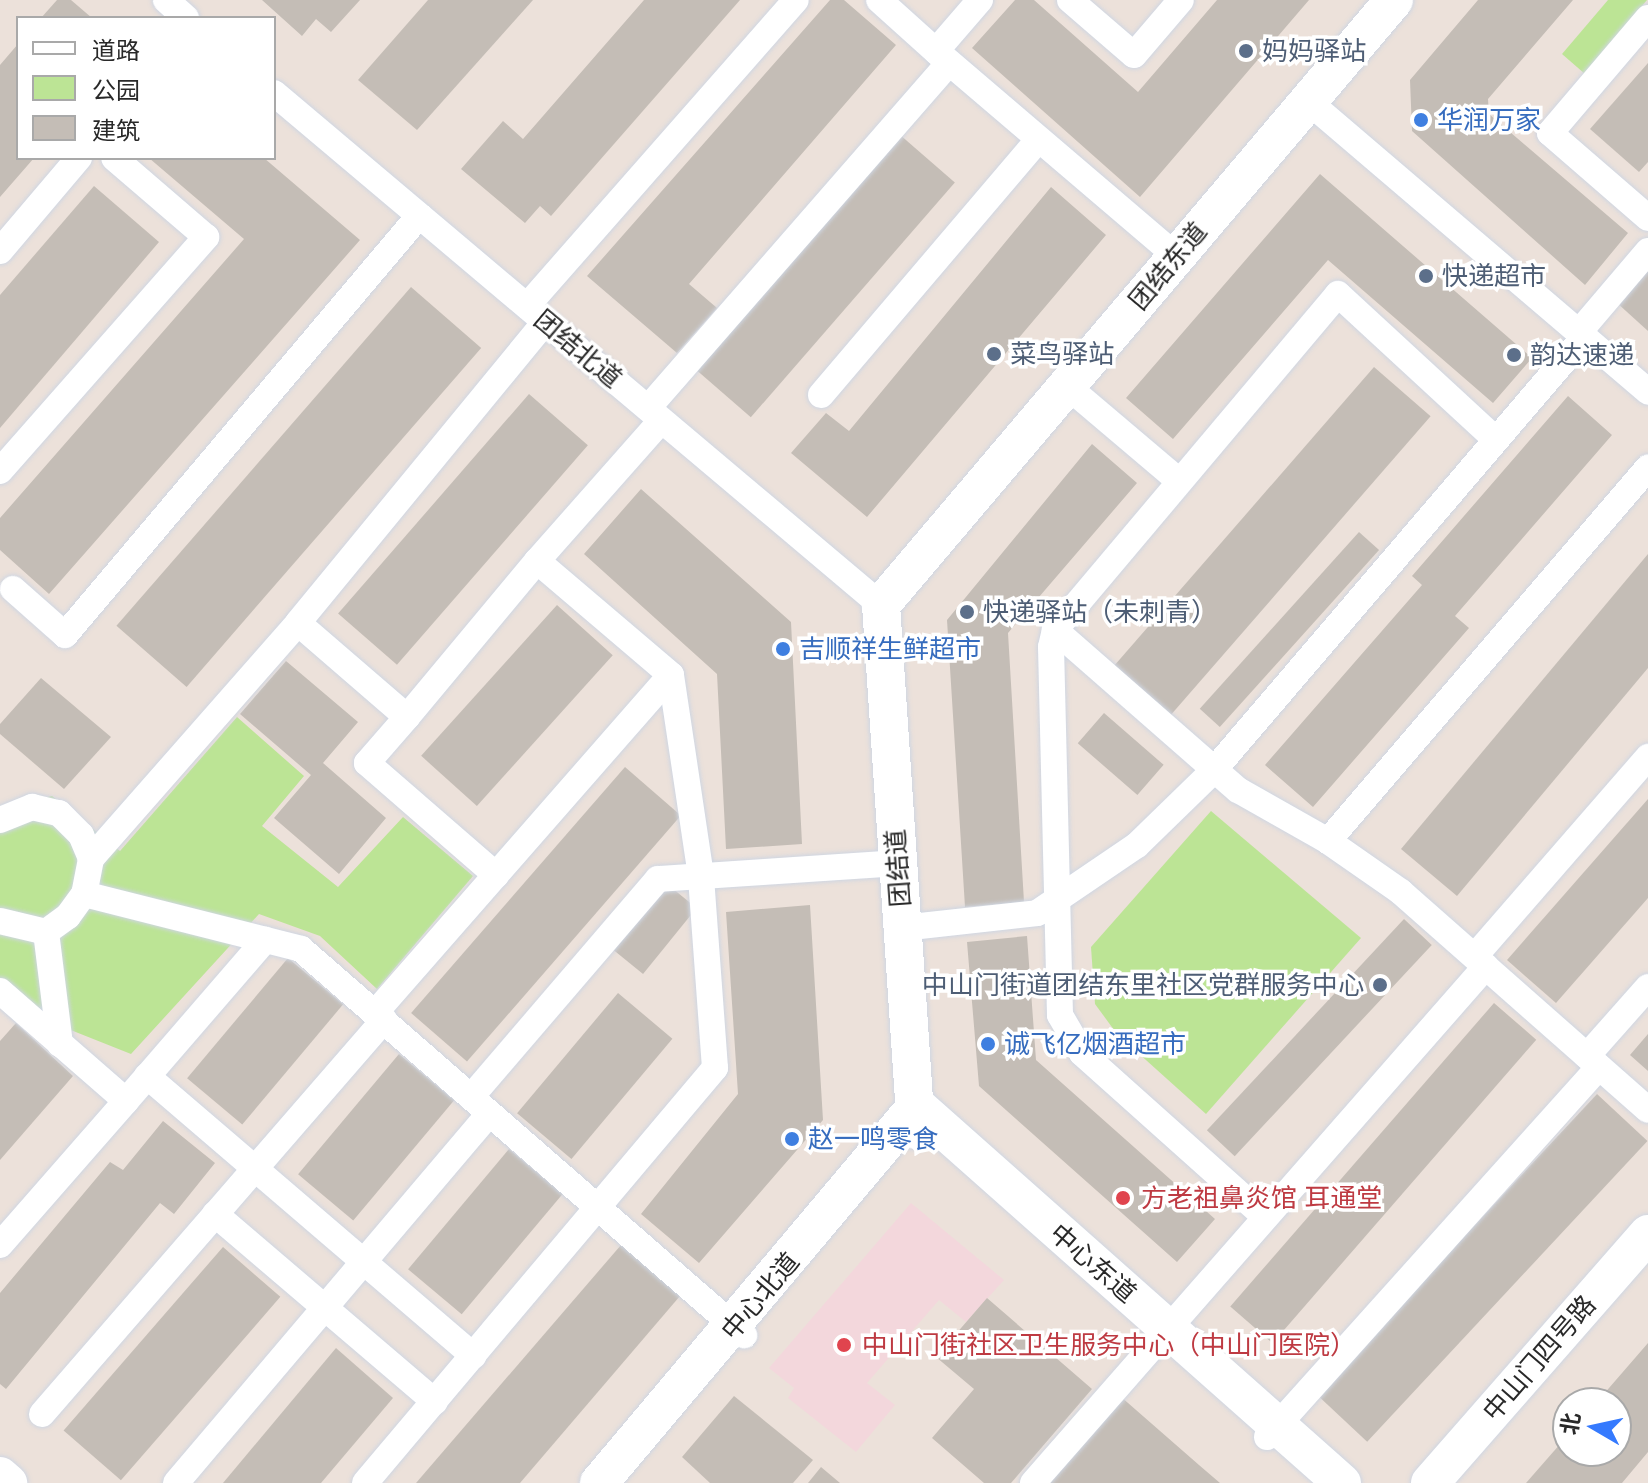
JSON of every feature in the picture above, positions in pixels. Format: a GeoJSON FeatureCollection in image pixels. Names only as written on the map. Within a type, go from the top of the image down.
{"type":"FeatureCollection","features":[{"type":"Feature","properties":{"kind":"street"},"geometry":{"type":"LineString","coordinates":[[166,0],[184,16]]}},
{"type":"Feature","properties":{"kind":"street"},"geometry":{"type":"LineString","coordinates":[[0,921],[46,932],[68,916],[84,894],[91,859],[298,623],[536,314],[796,0]]}},
{"type":"Feature","properties":{"kind":"street"},"geometry":{"type":"LineString","coordinates":[[879,0],[1176,256]]}},
{"type":"Feature","properties":{"kind":"street"},"geometry":{"type":"LineString","coordinates":[[496,875],[367,763],[537,561],[942,57],[980,0]]}},
{"type":"Feature","properties":{"kind":"street"},"geometry":{"type":"LineString","coordinates":[[1070,0],[1134,55],[1181,0]]}},
{"type":"Feature","properties":{"kind":"street","name":"团结东道"},"geometry":{"type":"LineString","coordinates":[[881,605],[1394,0]]}},
{"type":"Feature","properties":{"kind":"street"},"geometry":{"type":"LineString","coordinates":[[1648,18],[1550,133],[1648,218]]}},
{"type":"Feature","properties":{"kind":"street","name":"团结北道"},"geometry":{"type":"LineString","coordinates":[[276,95],[881,605]]}},
{"type":"Feature","properties":{"kind":"street"},"geometry":{"type":"LineString","coordinates":[[1309,102],[1648,392]]}},
{"type":"Feature","properties":{"kind":"street"},"geometry":{"type":"LineString","coordinates":[[821,395],[1038,140]]}},
{"type":"Feature","properties":{"kind":"street"},"geometry":{"type":"LineString","coordinates":[[0,251],[77,160]]}},
{"type":"Feature","properties":{"kind":"street"},"geometry":{"type":"LineString","coordinates":[[0,471],[206,237],[116,160]]}},
{"type":"Feature","properties":{"kind":"street"},"geometry":{"type":"LineString","coordinates":[[4,590],[65,635],[419,216]]}},
{"type":"Feature","properties":{"kind":"street"},"geometry":{"type":"LineString","coordinates":[[902,928],[1014,920],[1037,913],[1137,845],[1214,770],[1495,439],[1648,251]]}},
{"type":"Feature","properties":{"kind":"street"},"geometry":{"type":"LineString","coordinates":[[1263,1215],[1102,1072],[1067,1034],[1057,987],[1051,647],[1055,630],[1178,480],[1338,294],[1495,439]]}},
{"type":"Feature","properties":{"kind":"street"},"geometry":{"type":"LineString","coordinates":[[1067,386],[1178,480]]}},
{"type":"Feature","properties":{"kind":"street"},"geometry":{"type":"LineString","coordinates":[[1328,841],[1647,469]]}},
{"type":"Feature","properties":{"kind":"street"},"geometry":{"type":"LineString","coordinates":[[365,1483],[715,1068],[701,876],[671,675],[537,561]]}},
{"type":"Feature","properties":{"kind":"street","name":"团结道"},"geometry":{"type":"LineString","coordinates":[[881,605],[916,1118]]}},
{"type":"Feature","properties":{"kind":"street"},"geometry":{"type":"LineString","coordinates":[[298,623],[407,717]]}},
{"type":"Feature","properties":{"kind":"street"},"geometry":{"type":"LineString","coordinates":[[1055,630],[1238,790],[1328,841],[1401,892],[1648,1110]]}},
{"type":"Feature","properties":{"kind":"street"},"geometry":{"type":"LineString","coordinates":[[42,1414],[254,1168],[496,875],[671,675]]}},
{"type":"Feature","properties":{"kind":"street"},"geometry":{"type":"LineString","coordinates":[[1033,1483],[1480,961],[1648,757]]}},
{"type":"Feature","properties":{"kind":"street"},"geometry":{"type":"LineString","coordinates":[[0,820],[32,807],[59,813],[81,835],[91,859]]}},
{"type":"Feature","properties":{"kind":"street"},"geometry":{"type":"LineString","coordinates":[[176,1483],[364,1262],[480,1106],[658,879],[897,863]]}},
{"type":"Feature","properties":{"kind":"street"},"geometry":{"type":"LineString","coordinates":[[84,894],[301,949],[739,1331]]}},
{"type":"Feature","properties":{"kind":"street"},"geometry":{"type":"LineString","coordinates":[[46,932],[60,1044]]}},
{"type":"Feature","properties":{"kind":"street"},"geometry":{"type":"LineString","coordinates":[[0,1245],[265,940]]}},
{"type":"Feature","properties":{"kind":"street"},"geometry":{"type":"LineString","coordinates":[[1271,1431],[1593,1062],[1648,987]]}},
{"type":"Feature","properties":{"kind":"street"},"geometry":{"type":"LineString","coordinates":[[1,993],[126,1101]]}},
{"type":"Feature","properties":{"kind":"street"},"geometry":{"type":"LineString","coordinates":[[147,1076],[474,1356]]}},
{"type":"Feature","properties":{"kind":"street","name":"中心北道"},"geometry":{"type":"LineString","coordinates":[[616,1483],[916,1118]]}},
{"type":"Feature","properties":{"kind":"street","name":"中心东道"},"geometry":{"type":"LineString","coordinates":[[916,1118],[1271,1431],[1342,1483]]}},
{"type":"Feature","properties":{"kind":"street"},"geometry":{"type":"LineString","coordinates":[[215,1214],[435,1402]]}},
{"type":"Feature","properties":{"kind":"street","name":"中山门四号路"},"geometry":{"type":"LineString","coordinates":[[1430,1483],[1648,1234]]}},
{"type":"Feature","properties":{"kind":"street","name":"中山门四号路"},"geometry":{"type":"LineString","coordinates":[[1450,1483],[1648,1257]]}},
{"type":"Feature","properties":{"kind":"street","name":"中心北道"},"geometry":{"type":"LineString","coordinates":[[599,1483],[739,1331]]}},
{"type":"Feature","properties":{"kind":"street","name":"中心东道"},"geometry":{"type":"LineString","coordinates":[[1271,1431],[1319,1483]]}},
{"type":"Feature","properties":{"kind":"street"},"geometry":{"type":"LineString","coordinates":[[0,1476],[8,1483]]}},
{"type":"Feature","properties":{"kind":"shaded area","name":"中山门街社区卫生服务中心（中山门医院）"},"geometry":{"type":"Polygon","coordinates":[[[911,1203],[1004,1280],[966,1322],[939,1300],[867,1383],[895,1405],[856,1452],[788,1398],[794,1388],[769,1368],[911,1203]]]}},
{"type":"Feature","properties":{"kind":"green space"},"geometry":{"type":"Polygon","coordinates":[[[1608,0],[1647,0],[1585,74],[1562,54],[1608,0]]]}},
{"type":"Feature","properties":{"kind":"green space"},"geometry":{"type":"Polygon","coordinates":[[[237,717],[304,776],[262,826],[338,887],[403,817],[473,876],[377,989],[320,936],[259,914],[131,1054],[48,1021],[0,980],[0,809],[52,796],[120,851],[237,717]]]}},
{"type":"Feature","properties":{"kind":"green space"},"geometry":{"type":"Polygon","coordinates":[[[1211,811],[1361,938],[1206,1114],[1117,1034],[1095,1004],[1091,947],[1211,811]]]}},
{"type":"Feature","properties":{"kind":"building"},"geometry":{"type":"Polygon","coordinates":[[[57,0],[71,0],[90,16],[43,16],[57,0]]]}},
{"type":"Feature","properties":{"kind":"building"},"geometry":{"type":"Polygon","coordinates":[[[262,0],[360,0],[331,32],[316,19],[302,36],[262,0]]]}},
{"type":"Feature","properties":{"kind":"building"},"geometry":{"type":"Polygon","coordinates":[[[428,0],[533,0],[417,130],[358,80],[428,0]]]}},
{"type":"Feature","properties":{"kind":"building"},"geometry":{"type":"Polygon","coordinates":[[[644,0],[740,0],[551,216],[540,206],[525,223],[461,169],[503,121],[523,139],[644,0]]]}},
{"type":"Feature","properties":{"kind":"building"},"geometry":{"type":"Polygon","coordinates":[[[830,0],[844,0],[896,45],[689,284],[717,308],[677,353],[587,276],[830,0]]]}},
{"type":"Feature","properties":{"kind":"building"},"geometry":{"type":"Polygon","coordinates":[[[1015,0],[1034,0],[1138,92],[1217,0],[1309,0],[1140,197],[972,48],[1015,0]]]}},
{"type":"Feature","properties":{"kind":"building"},"geometry":{"type":"Polygon","coordinates":[[[1478,0],[1573,0],[1488,99],[1489,114],[1628,233],[1585,285],[1412,131],[1410,80],[1478,0]]]}},
{"type":"Feature","properties":{"kind":"building"},"geometry":{"type":"Polygon","coordinates":[[[16,46],[16,160],[32,160],[0,197],[0,65],[16,46]]]}},
{"type":"Feature","properties":{"kind":"building"},"geometry":{"type":"Polygon","coordinates":[[[1648,63],[1648,162],[1639,172],[1590,129],[1648,63]]]}},
{"type":"Feature","properties":{"kind":"building"},"geometry":{"type":"Polygon","coordinates":[[[899,134],[955,183],[751,417],[695,369],[899,134]]]}},
{"type":"Feature","properties":{"kind":"building"},"geometry":{"type":"Polygon","coordinates":[[[151,160],[266,160],[360,240],[49,594],[0,550],[0,518],[244,239],[151,160]]]}},
{"type":"Feature","properties":{"kind":"building"},"geometry":{"type":"Polygon","coordinates":[[[1320,174],[1532,358],[1493,403],[1328,260],[1173,439],[1126,398],[1320,174]]]}},
{"type":"Feature","properties":{"kind":"building"},"geometry":{"type":"Polygon","coordinates":[[[94,186],[159,242],[0,428],[0,295],[94,186]]]}},
{"type":"Feature","properties":{"kind":"building"},"geometry":{"type":"Polygon","coordinates":[[[1051,187],[1106,235],[867,517],[791,453],[826,413],[849,431],[1051,187]]]}},
{"type":"Feature","properties":{"kind":"building"},"geometry":{"type":"Polygon","coordinates":[[[1648,265],[1648,331],[1616,302],[1648,265]]]}},
{"type":"Feature","properties":{"kind":"building"},"geometry":{"type":"Polygon","coordinates":[[[411,287],[481,348],[187,687],[116,626],[411,287]]]}},
{"type":"Feature","properties":{"kind":"building"},"geometry":{"type":"Polygon","coordinates":[[[1374,367],[1431,416],[1169,717],[1113,667],[1374,367]]]}},
{"type":"Feature","properties":{"kind":"building"},"geometry":{"type":"Polygon","coordinates":[[[529,394],[588,445],[397,665],[338,614],[529,394]]]}},
{"type":"Feature","properties":{"kind":"building"},"geometry":{"type":"Polygon","coordinates":[[[1568,396],[1612,435],[1455,616],[1469,628],[1313,807],[1265,765],[1422,585],[1412,576],[1568,396]]]}},
{"type":"Feature","properties":{"kind":"building"},"geometry":{"type":"Polygon","coordinates":[[[1092,444],[1137,483],[1008,633],[1024,902],[965,907],[947,620],[1092,444]]]}},
{"type":"Feature","properties":{"kind":"building"},"geometry":{"type":"Polygon","coordinates":[[[641,489],[791,622],[802,844],[726,849],[717,674],[584,554],[641,489]]]}},
{"type":"Feature","properties":{"kind":"building"},"geometry":{"type":"Polygon","coordinates":[[[1359,532],[1379,550],[1220,727],[1200,709],[1359,532]]]}},
{"type":"Feature","properties":{"kind":"building"},"geometry":{"type":"Polygon","coordinates":[[[1648,554],[1648,668],[1457,896],[1401,849],[1648,554]]]}},
{"type":"Feature","properties":{"kind":"building"},"geometry":{"type":"Polygon","coordinates":[[[557,605],[613,655],[477,806],[421,756],[557,605]]]}},
{"type":"Feature","properties":{"kind":"building"},"geometry":{"type":"Polygon","coordinates":[[[286,661],[358,722],[323,763],[386,818],[339,874],[274,818],[311,775],[240,714],[286,661]]]}},
{"type":"Feature","properties":{"kind":"building"},"geometry":{"type":"Polygon","coordinates":[[[41,678],[111,737],[64,789],[0,734],[0,724],[41,678]]]}},
{"type":"Feature","properties":{"kind":"building"},"geometry":{"type":"Polygon","coordinates":[[[1104,713],[1164,765],[1137,795],[1078,743],[1104,713]]]}},
{"type":"Feature","properties":{"kind":"building"},"geometry":{"type":"Polygon","coordinates":[[[625,767],[681,816],[467,1062],[411,1013],[625,767]]]}},
{"type":"Feature","properties":{"kind":"building"},"geometry":{"type":"Polygon","coordinates":[[[1648,799],[1648,898],[1556,1003],[1507,960],[1648,799]]]}},
{"type":"Feature","properties":{"kind":"building"},"geometry":{"type":"Polygon","coordinates":[[[667,884],[697,908],[643,974],[614,950],[667,884]]]}},
{"type":"Feature","properties":{"kind":"building"},"geometry":{"type":"Polygon","coordinates":[[[810,905],[823,1120],[699,1263],[641,1214],[738,1094],[726,912],[810,905]]]}},
{"type":"Feature","properties":{"kind":"building"},"geometry":{"type":"Polygon","coordinates":[[[1404,919],[1432,945],[1235,1156],[1207,1130],[1404,919]]]}},
{"type":"Feature","properties":{"kind":"building"},"geometry":{"type":"Polygon","coordinates":[[[1027,936],[1036,1060],[1215,1219],[1177,1262],[979,1086],[967,942],[1027,936]]]}},
{"type":"Feature","properties":{"kind":"building"},"geometry":{"type":"Polygon","coordinates":[[[288,958],[343,1004],[242,1125],[187,1078],[288,958]]]}},
{"type":"Feature","properties":{"kind":"building"},"geometry":{"type":"Polygon","coordinates":[[[618,993],[672,1039],[571,1159],[517,1113],[618,993]]]}},
{"type":"Feature","properties":{"kind":"building"},"geometry":{"type":"Polygon","coordinates":[[[1494,1003],[1536,1040],[1273,1343],[1230,1306],[1494,1003]]]}},
{"type":"Feature","properties":{"kind":"building"},"geometry":{"type":"Polygon","coordinates":[[[16,1023],[73,1076],[0,1160],[0,1041],[16,1023]]]}},
{"type":"Feature","properties":{"kind":"building"},"geometry":{"type":"Polygon","coordinates":[[[1648,1034],[1648,1071],[1630,1055],[1648,1034]]]}},
{"type":"Feature","properties":{"kind":"building"},"geometry":{"type":"Polygon","coordinates":[[[399,1054],[454,1100],[353,1221],[298,1174],[399,1054]]]}},
{"type":"Feature","properties":{"kind":"building"},"geometry":{"type":"Polygon","coordinates":[[[1597,1094],[1647,1141],[1367,1442],[1317,1395],[1597,1094]]]}},
{"type":"Feature","properties":{"kind":"building"},"geometry":{"type":"Polygon","coordinates":[[[163,1121],[215,1163],[174,1214],[160,1203],[6,1389],[0,1384],[0,1293],[110,1162],[123,1170],[163,1121]]]}},
{"type":"Feature","properties":{"kind":"building"},"geometry":{"type":"Polygon","coordinates":[[[509,1149],[563,1194],[462,1314],[408,1269],[509,1149]]]}},
{"type":"Feature","properties":{"kind":"building"},"geometry":{"type":"Polygon","coordinates":[[[621,1245],[680,1296],[520,1483],[416,1483],[621,1245]]]}},
{"type":"Feature","properties":{"kind":"building"},"geometry":{"type":"Polygon","coordinates":[[[223,1247],[280,1297],[121,1480],[64,1430],[223,1247]]]}},
{"type":"Feature","properties":{"kind":"building"},"geometry":{"type":"Polygon","coordinates":[[[987,1298],[1092,1389],[1011,1483],[984,1483],[932,1438],[974,1389],[936,1357],[987,1298]]]}},
{"type":"Feature","properties":{"kind":"building"},"geometry":{"type":"Polygon","coordinates":[[[1648,1343],[1648,1452],[1622,1483],[1526,1483],[1552,1453],[1552,1467],[1632,1467],[1632,1387],[1610,1387],[1648,1343]]]}},
{"type":"Feature","properties":{"kind":"building"},"geometry":{"type":"Polygon","coordinates":[[[336,1348],[393,1398],[321,1483],[223,1483],[336,1348]]]}},
{"type":"Feature","properties":{"kind":"building"},"geometry":{"type":"Polygon","coordinates":[[[734,1396],[813,1460],[793,1483],[710,1483],[682,1457],[734,1396]]]}},
{"type":"Feature","properties":{"kind":"building"},"geometry":{"type":"Polygon","coordinates":[[[1120,1396],[1199,1465],[1220,1483],[1045,1483],[1120,1396]]]}},
{"type":"Feature","properties":{"kind":"building"},"geometry":{"type":"Polygon","coordinates":[[[821,1467],[840,1483],[808,1483],[821,1467]]]}},
{"type":"Feature","properties":{"kind":"place","name":"妈妈驿站"},"geometry":{"type":"Point","coordinates":[1246,51]}},
{"type":"Feature","properties":{"kind":"place","name":"华润万家"},"geometry":{"type":"Point","coordinates":[1421,120]}},
{"type":"Feature","properties":{"kind":"place","name":"快递超市"},"geometry":{"type":"Point","coordinates":[1426,276]}},
{"type":"Feature","properties":{"kind":"place","name":"菜鸟驿站"},"geometry":{"type":"Point","coordinates":[994,354]}},
{"type":"Feature","properties":{"kind":"place","name":"韵达速递"},"geometry":{"type":"Point","coordinates":[1514,355]}},
{"type":"Feature","properties":{"kind":"place","name":"快递驿站（未刺青）"},"geometry":{"type":"Point","coordinates":[967,612]}},
{"type":"Feature","properties":{"kind":"place","name":"吉顺祥生鲜超市"},"geometry":{"type":"Point","coordinates":[783,649]}},
{"type":"Feature","properties":{"kind":"place","name":"中山门街道团结东里社区党群服务中心"},"geometry":{"type":"Point","coordinates":[1380,985]}},
{"type":"Feature","properties":{"kind":"place","name":"诚飞亿烟酒超市"},"geometry":{"type":"Point","coordinates":[988,1044]}},
{"type":"Feature","properties":{"kind":"place","name":"赵一鸣零食"},"geometry":{"type":"Point","coordinates":[792,1139]}},
{"type":"Feature","properties":{"kind":"place","name":"方老祖鼻炎馆 耳通堂"},"geometry":{"type":"Point","coordinates":[1123,1198]}},
{"type":"Feature","properties":{"kind":"place","name":"中山门街社区卫生服务中心（中山门医院）"},"geometry":{"type":"Point","coordinates":[844,1345]}}]}
